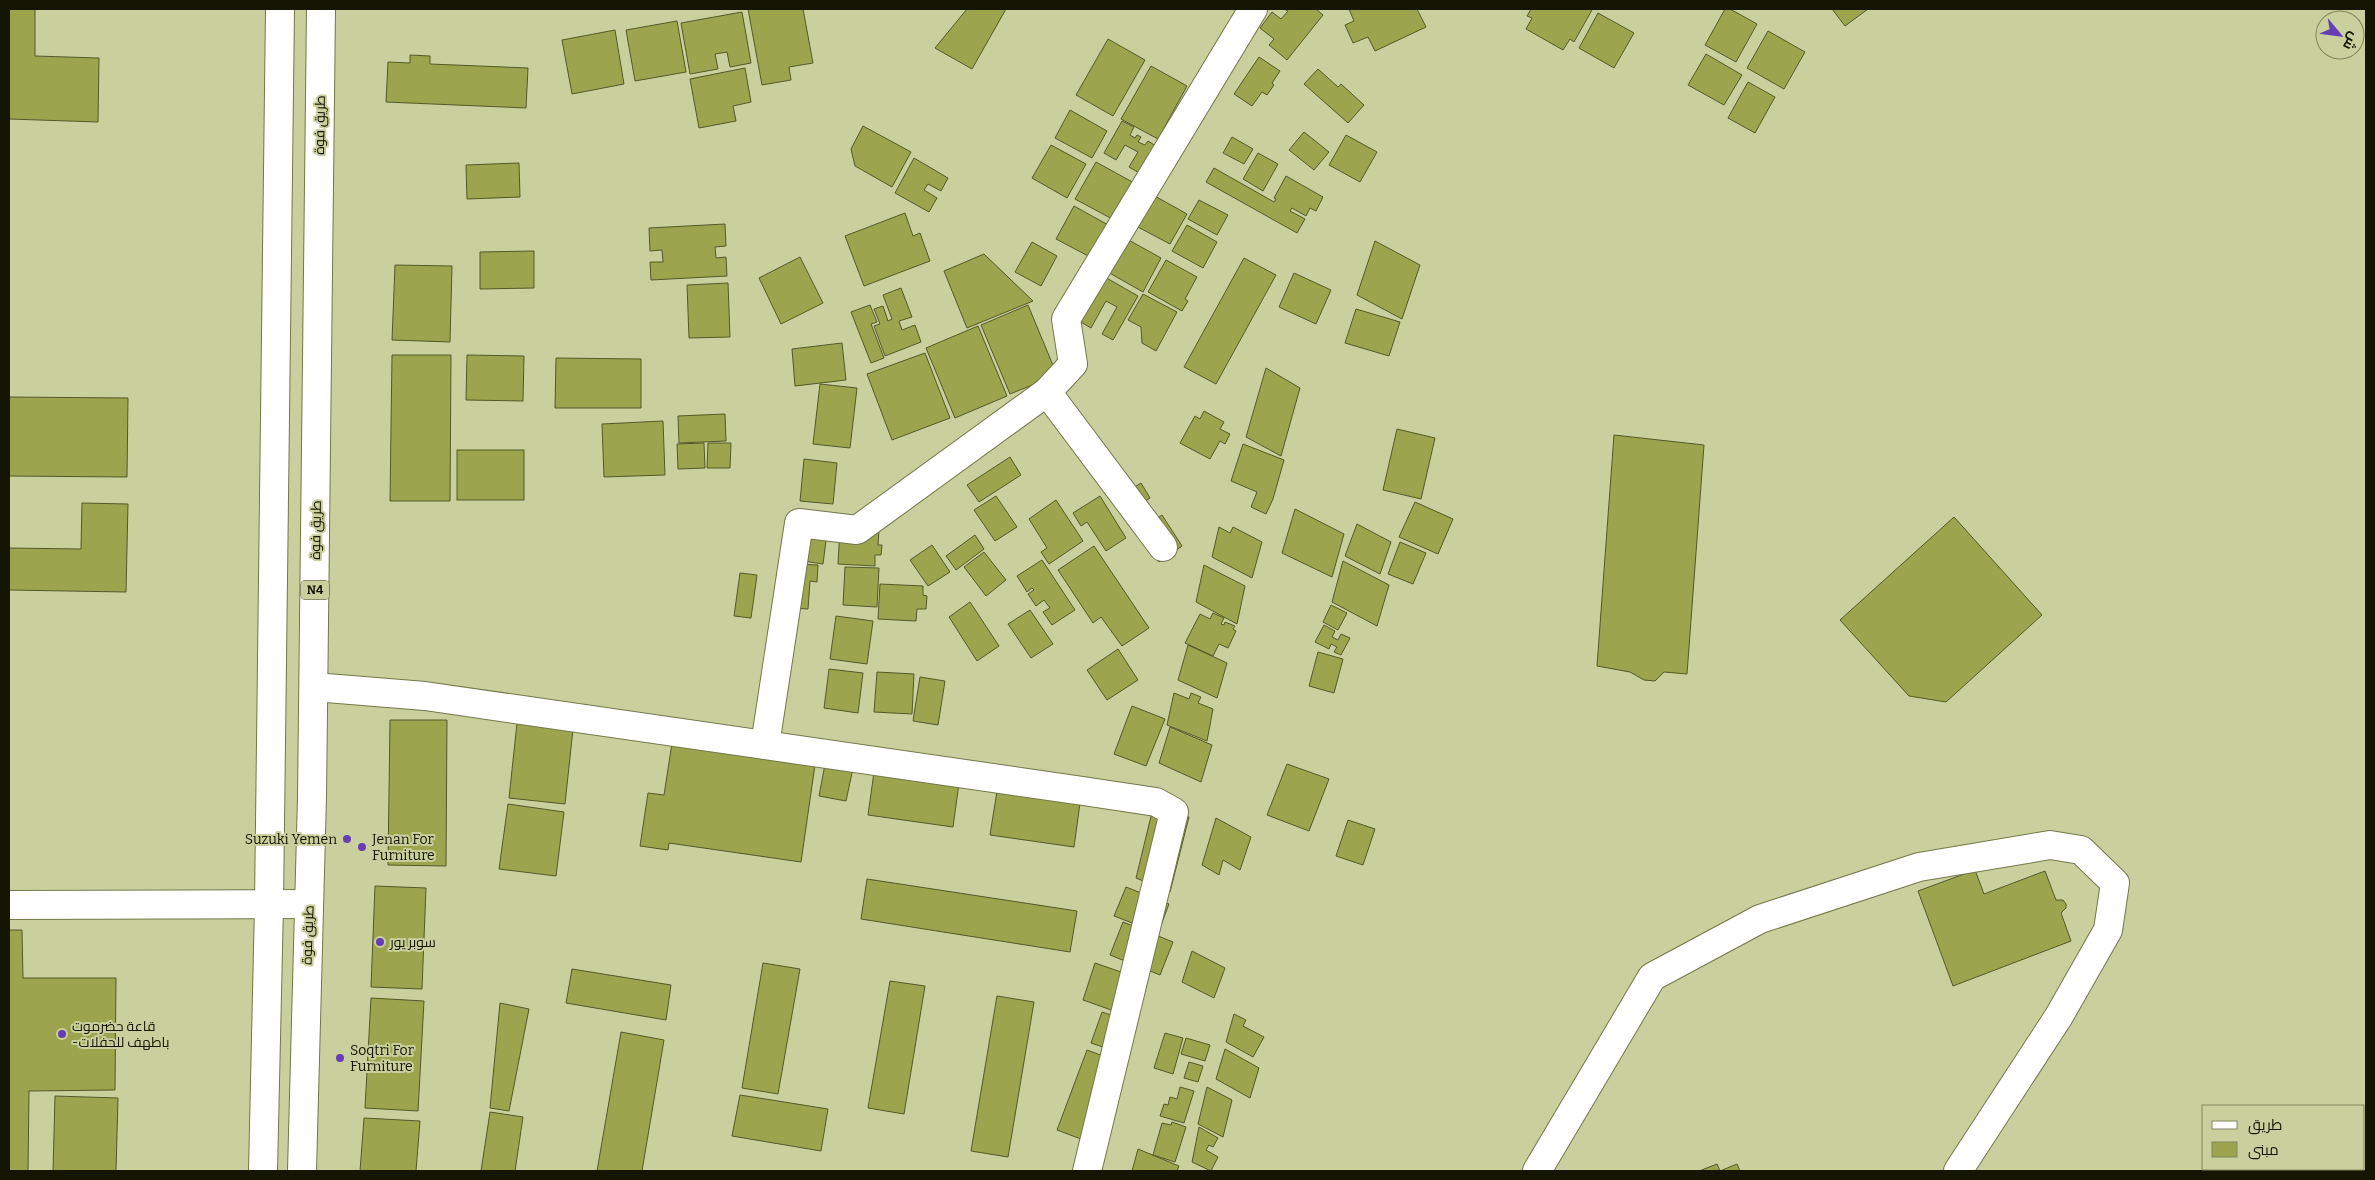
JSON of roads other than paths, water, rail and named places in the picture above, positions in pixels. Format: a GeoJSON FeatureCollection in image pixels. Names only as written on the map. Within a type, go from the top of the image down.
{"type":"FeatureCollection","features":[{"type":"Feature","properties":{"kind":"main road"},"geometry":{"type":"LineString","coordinates":[[263,1171],[269,905],[280,9]]}},
{"type":"Feature","properties":{"kind":"main road","name":"طريق فوة"},"geometry":{"type":"LineString","coordinates":[[302,1171],[314,687],[321,9]]}},
{"type":"Feature","properties":{"kind":"main road"},"geometry":{"type":"LineString","coordinates":[[765,745],[799,524],[857,530],[1047,392],[1073,364],[1066,319],[1253,9]]}},
{"type":"Feature","properties":{"kind":"main road"},"geometry":{"type":"LineString","coordinates":[[1047,392],[1163,547]]}},
{"type":"Feature","properties":{"kind":"main road"},"geometry":{"type":"LineString","coordinates":[[314,687],[425,696],[765,745],[1156,802],[1174,812],[1087,1171]]}},
{"type":"Feature","properties":{"kind":"main road"},"geometry":{"type":"LineString","coordinates":[[1537,1171],[1652,977],[1760,919],[1919,867],[2050,845],[2081,850],[2114,883],[2108,930],[2059,1016],[1958,1171]]}},
{"type":"Feature","properties":{"kind":"main road"},"geometry":{"type":"LineString","coordinates":[[9,905],[309,904]]}},
{"type":"Feature","properties":{"kind":"place","name":"Suzuki Yemen"},"geometry":{"type":"Point","coordinates":[347,839]}},
{"type":"Feature","properties":{"kind":"place","name":"Jenan For Furniture"},"geometry":{"type":"Point","coordinates":[362,847]}},
{"type":"Feature","properties":{"kind":"place","name":"سوبر يور"},"geometry":{"type":"Point","coordinates":[380,942]}},
{"type":"Feature","properties":{"kind":"place","name":"قاعة حضرموت -باطهف للحفلات"},"geometry":{"type":"Point","coordinates":[62,1034]}},
{"type":"Feature","properties":{"kind":"place","name":"Soqtri For Furniture"},"geometry":{"type":"Point","coordinates":[340,1058]}}]}
